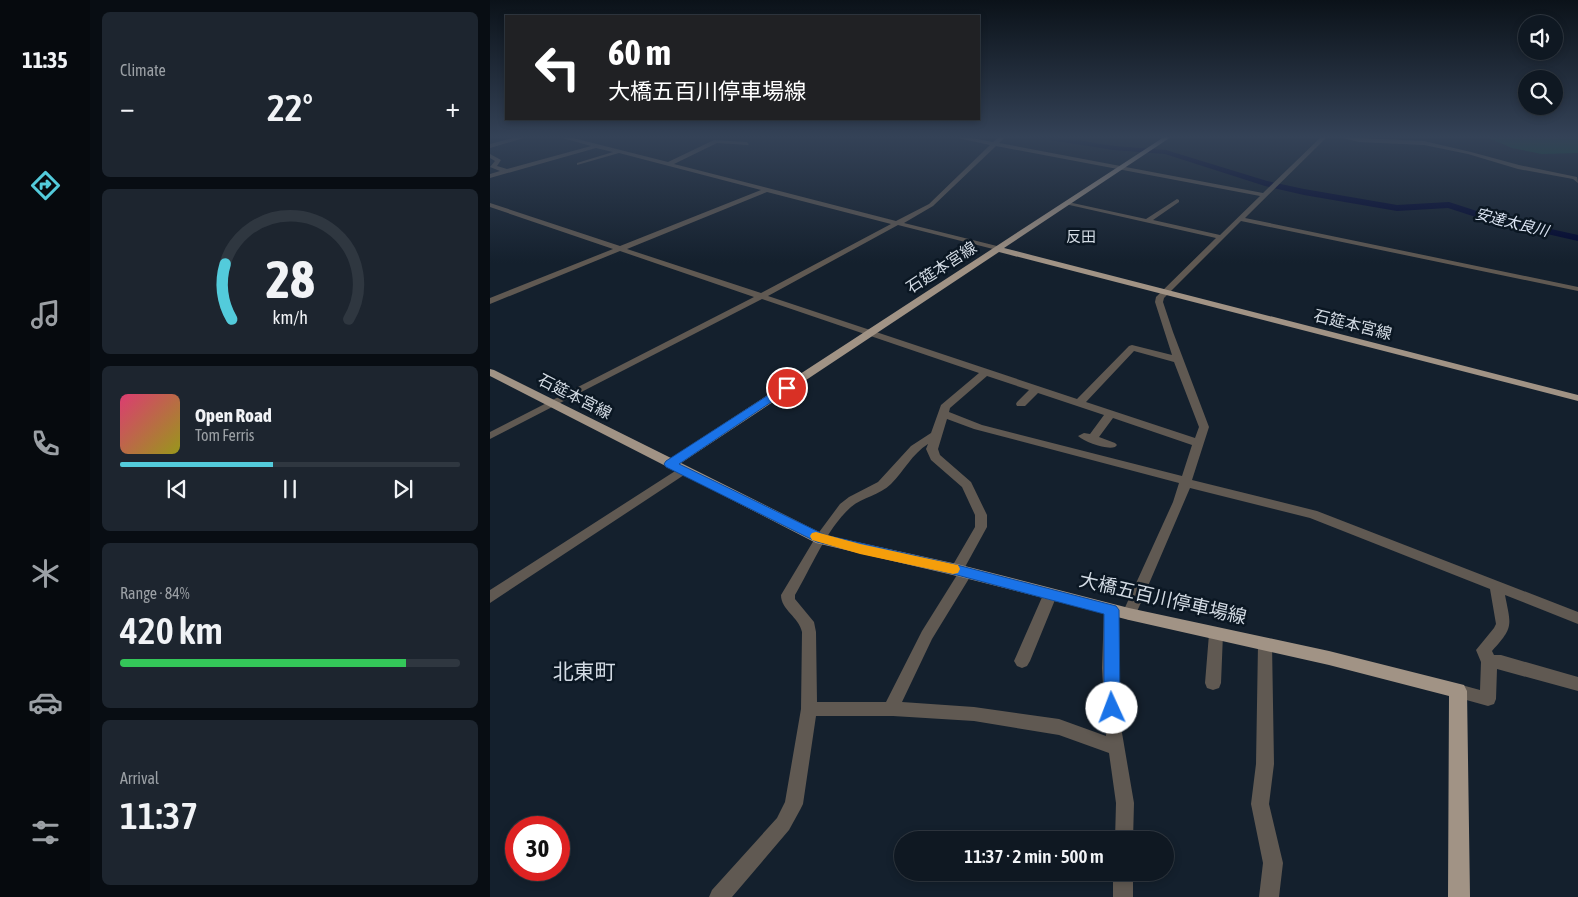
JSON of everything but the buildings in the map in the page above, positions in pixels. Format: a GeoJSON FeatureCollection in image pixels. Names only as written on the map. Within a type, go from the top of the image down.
{"type":"FeatureCollection","features":[{"type":"Feature","properties":{"kind":"main road"},"geometry":{"type":"LineString","coordinates":[[998,249],[1105,179]]}},
{"type":"Feature","properties":{"kind":"main road","name":"石筵本宮線"},"geometry":{"type":"LineString","coordinates":[[490,372],[677,467],[870,333],[998,249],[1578,398]]}},
{"type":"Feature","properties":{"kind":"main road","name":"大橋五百川停車場線"},"geometry":{"type":"LineString","coordinates":[[677,467],[822,539],[961,571],[1111,610],[1329,658],[1458,691]]}},
{"type":"Feature","properties":{"kind":"main road"},"geometry":{"type":"LineString","coordinates":[[1458,691],[1459,897]]}},
{"type":"Feature","properties":{"kind":"street"},"geometry":{"type":"LineString","coordinates":[[724,179],[998,249]]}},
{"type":"Feature","properties":{"kind":"street"},"geometry":{"type":"LineString","coordinates":[[490,436],[762,296],[931,204],[940,198],[959,179]]}},
{"type":"Feature","properties":{"kind":"street"},"geometry":{"type":"LineString","coordinates":[[1175,179],[1264,195]]}},
{"type":"Feature","properties":{"kind":"street"},"geometry":{"type":"LineString","coordinates":[[1129,614],[1159,542],[1179,502],[1197,443],[1204,428],[1159,302],[1164,292],[1281,179]]}},
{"type":"Feature","properties":{"kind":"street"},"geometry":{"type":"LineString","coordinates":[[490,301],[766,190]]}},
{"type":"Feature","properties":{"kind":"street"},"geometry":{"type":"LineString","coordinates":[[1148,221],[1177,201]]}},
{"type":"Feature","properties":{"kind":"street"},"geometry":{"type":"LineString","coordinates":[[1068,204],[1220,237]]}},
{"type":"Feature","properties":{"kind":"street"},"geometry":{"type":"LineString","coordinates":[[490,205],[1197,443]]}},
{"type":"Feature","properties":{"kind":"street"},"geometry":{"type":"LineString","coordinates":[[1240,219],[1578,289]]}},
{"type":"Feature","properties":{"kind":"street"},"geometry":{"type":"LineString","coordinates":[[1079,403],[1132,348],[1179,360]]}},
{"type":"Feature","properties":{"kind":"street"},"geometry":{"type":"LineString","coordinates":[[892,709],[895,698],[926,635],[961,571],[981,527],[982,520],[979,508],[967,485],[935,457],[932,449],[945,407],[986,372]]}},
{"type":"Feature","properties":{"kind":"street"},"geometry":{"type":"LineString","coordinates":[[1020,404],[1036,389]]}},
{"type":"Feature","properties":{"kind":"street"},"geometry":{"type":"LineString","coordinates":[[943,414],[987,429],[1185,481],[1196,486],[1313,514],[1578,618]]}},
{"type":"Feature","properties":{"kind":"street"},"geometry":{"type":"LineString","coordinates":[[1111,414],[1088,437],[1111,445]]}},
{"type":"Feature","properties":{"kind":"street"},"geometry":{"type":"LineString","coordinates":[[720,897],[783,824],[794,804],[809,709],[809,632],[807,622],[788,601],[788,595],[844,505],[885,483],[911,450],[926,439],[937,435]]}},
{"type":"Feature","properties":{"kind":"street"},"geometry":{"type":"LineString","coordinates":[[490,597],[677,467]]}},
{"type":"Feature","properties":{"kind":"street"},"geometry":{"type":"LineString","coordinates":[[1458,691],[1488,699],[1490,662],[1484,650],[1501,631],[1503,624],[1496,585]]}},
{"type":"Feature","properties":{"kind":"street"},"geometry":{"type":"LineString","coordinates":[[1022,661],[1050,595]]}},
{"type":"Feature","properties":{"kind":"street"},"geometry":{"type":"LineString","coordinates":[[1111,610],[1110,676],[1113,727],[1125,803],[1124,831]]}},
{"type":"Feature","properties":{"kind":"street"},"geometry":{"type":"LineString","coordinates":[[1213,683],[1216,634]]}},
{"type":"Feature","properties":{"kind":"street"},"geometry":{"type":"LineString","coordinates":[[1265,644],[1265,764],[1260,804],[1273,863],[1268,897]]}},
{"type":"Feature","properties":{"kind":"street"},"geometry":{"type":"LineString","coordinates":[[1490,662],[1501,662],[1578,684]]}},
{"type":"Feature","properties":{"kind":"street"},"geometry":{"type":"LineString","coordinates":[[809,709],[892,709],[974,714],[1059,727],[1117,748]]}},
{"type":"Feature","properties":{"kind":"street"},"geometry":{"type":"LineString","coordinates":[[1123,881],[1123,897]]}},
{"type":"Feature","properties":{"kind":"waterway","name":"安達太良川"},"geometry":{"type":"LineString","coordinates":[[1252,179],[1304,192],[1397,208],[1449,205],[1489,218],[1578,238]]}},
{"type":"Feature","properties":{"kind":"slow traffic"},"geometry":{"type":"LineString","coordinates":[[816,536],[860,549],[953,569]]}},
{"type":"Feature","properties":{"kind":"district","name":"反田"},"geometry":{"type":"Point","coordinates":[1081,236]}},
{"type":"Feature","properties":{"kind":"district","name":"北東町"},"geometry":{"type":"Point","coordinates":[584,671]}},
{"type":"Feature","properties":{"kind":"route"},"geometry":{"type":"LineString","coordinates":[[787,388],[670,464],[822,539],[898,558],[957,570],[1111,610],[1110,668],[1112,708]]}}]}
